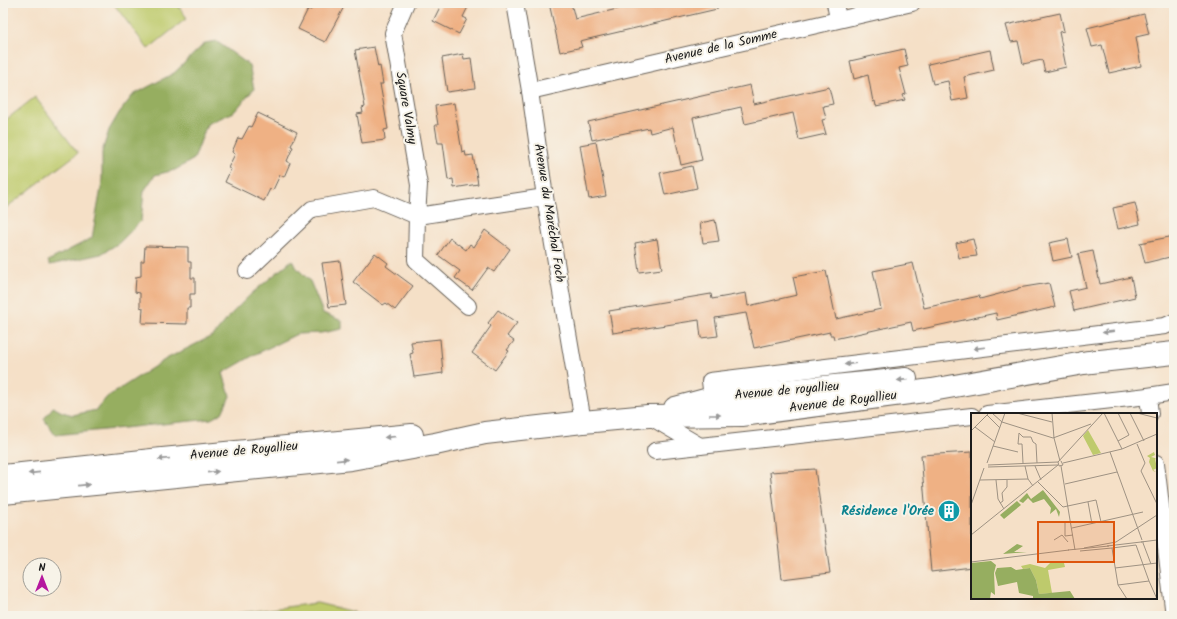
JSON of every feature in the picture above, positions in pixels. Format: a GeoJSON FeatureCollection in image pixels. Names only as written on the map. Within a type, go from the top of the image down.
{"type":"FeatureCollection","features":[{"type":"Feature","properties":{"kind":"main road"},"geometry":{"type":"LineString","coordinates":[[1095,361],[1174,352]]}},
{"type":"Feature","properties":{"kind":"main road","name":"Avenue de royallieu"},"geometry":{"type":"LineString","coordinates":[[648,416],[712,398],[1095,361]]}},
{"type":"Feature","properties":{"kind":"main road","name":"Avenue de Royallieu"},"geometry":{"type":"LineString","coordinates":[[648,416],[742,415],[932,390],[1095,361]]}},
{"type":"Feature","properties":{"kind":"main road"},"geometry":{"type":"LineString","coordinates":[[485,433],[648,416]]}},
{"type":"Feature","properties":{"kind":"main road","name":"Avenue de Royallieu"},"geometry":{"type":"LineString","coordinates":[[3,476],[435,433],[485,433]]}},
{"type":"Feature","properties":{"kind":"main road","name":"Avenue de Royallieu"},"geometry":{"type":"LineString","coordinates":[[3,493],[350,459],[435,444],[485,433]]}},
{"type":"Feature","properties":{"kind":"street","name":"Square Valmy"},"geometry":{"type":"LineString","coordinates":[[406,3],[393,33],[419,185],[416,260],[468,306]]}},
{"type":"Feature","properties":{"kind":"street","name":"Avenue du Maréchal Foch"},"geometry":{"type":"LineString","coordinates":[[515,3],[530,91],[545,197],[583,422]]}},
{"type":"Feature","properties":{"kind":"street"},"geometry":{"type":"LineString","coordinates":[[835,3],[838,19]]}},
{"type":"Feature","properties":{"kind":"street","name":"Avenue de la Somme"},"geometry":{"type":"LineString","coordinates":[[530,91],[912,3]]}},
{"type":"Feature","properties":{"kind":"street"},"geometry":{"type":"LineString","coordinates":[[247,271],[312,209],[374,198],[417,216],[545,197]]}},
{"type":"Feature","properties":{"kind":"street","name":"Avenue de Royallieu"},"geometry":{"type":"LineString","coordinates":[[712,398],[710,381],[1166,326],[1174,322]]}},
{"type":"Feature","properties":{"kind":"street"},"geometry":{"type":"LineString","coordinates":[[996,413],[1174,392]]}},
{"type":"Feature","properties":{"kind":"street"},"geometry":{"type":"LineString","coordinates":[[1148,396],[1150,413]]}},
{"type":"Feature","properties":{"kind":"street"},"geometry":{"type":"LineString","coordinates":[[648,416],[700,446]]}},
{"type":"Feature","properties":{"kind":"street","name":"Avenue de Royallieu"},"geometry":{"type":"LineString","coordinates":[[655,451],[971,416]]}},
{"type":"Feature","properties":{"kind":"street"},"geometry":{"type":"LineString","coordinates":[[1157,472],[1174,616]]}},
{"type":"Feature","properties":{"kind":"green space"},"geometry":{"type":"Polygon","coordinates":[[[113,3],[176,3],[187,18],[148,49],[113,3]]]}},
{"type":"Feature","properties":{"kind":"green space"},"geometry":{"type":"Polygon","coordinates":[[[216,41],[249,65],[254,89],[234,112],[207,124],[194,159],[175,170],[155,175],[144,191],[141,221],[119,243],[101,254],[50,265],[48,261],[92,238],[102,183],[102,152],[109,130],[119,113],[133,95],[174,73],[205,43],[216,41]]]}},
{"type":"Feature","properties":{"kind":"green space"},"geometry":{"type":"Polygon","coordinates":[[[35,97],[78,153],[3,210],[3,122],[35,97]]]}},
{"type":"Feature","properties":{"kind":"green space"},"geometry":{"type":"Polygon","coordinates":[[[292,260],[297,268],[310,281],[323,313],[342,321],[342,329],[321,333],[297,334],[254,355],[223,373],[230,396],[222,413],[211,419],[55,435],[44,419],[53,407],[62,412],[73,415],[96,410],[107,397],[166,359],[214,335],[233,312],[251,294],[292,260]]]}},
{"type":"Feature","properties":{"kind":"green space"},"geometry":{"type":"Polygon","coordinates":[[[317,603],[370,616],[216,616],[317,603]]]}},
{"type":"Feature","properties":{"kind":"building"},"geometry":{"type":"Polygon","coordinates":[[[314,3],[346,3],[325,42],[298,29],[308,9],[311,10],[314,3]]]}},
{"type":"Feature","properties":{"kind":"building"},"geometry":{"type":"Polygon","coordinates":[[[442,3],[470,3],[463,17],[467,19],[459,34],[433,21],[442,3]]]}},
{"type":"Feature","properties":{"kind":"building"},"geometry":{"type":"Polygon","coordinates":[[[549,3],[571,3],[575,19],[630,6],[630,3],[717,3],[717,9],[580,41],[582,47],[560,52],[549,3]]]}},
{"type":"Feature","properties":{"kind":"building"},"geometry":{"type":"Polygon","coordinates":[[[1060,13],[1064,31],[1059,32],[1066,67],[1045,72],[1042,60],[1023,64],[1018,41],[1011,42],[1006,25],[1060,13]]]}},
{"type":"Feature","properties":{"kind":"building"},"geometry":{"type":"Polygon","coordinates":[[[1144,14],[1149,34],[1136,37],[1141,66],[1109,73],[1102,45],[1092,47],[1087,28],[1144,14]]]}},
{"type":"Feature","properties":{"kind":"building"},"geometry":{"type":"Polygon","coordinates":[[[374,47],[378,67],[380,66],[383,84],[380,84],[388,129],[384,130],[385,140],[362,143],[357,114],[363,113],[362,108],[365,107],[355,50],[374,47]]]}},
{"type":"Feature","properties":{"kind":"building"},"geometry":{"type":"Polygon","coordinates":[[[904,49],[908,66],[899,68],[906,94],[903,95],[905,100],[876,106],[875,101],[873,102],[868,75],[854,79],[850,61],[904,49]]]}},
{"type":"Feature","properties":{"kind":"building"},"geometry":{"type":"Polygon","coordinates":[[[990,50],[994,70],[964,77],[968,98],[952,101],[948,81],[933,84],[928,64],[990,50]]]}},
{"type":"Feature","properties":{"kind":"building"},"geometry":{"type":"Polygon","coordinates":[[[463,54],[464,59],[471,58],[475,88],[447,92],[442,58],[463,54]]]}},
{"type":"Feature","properties":{"kind":"building"},"geometry":{"type":"Polygon","coordinates":[[[750,85],[754,104],[829,87],[833,104],[823,106],[826,119],[822,120],[826,134],[799,140],[793,113],[745,124],[741,107],[693,118],[702,160],[681,165],[673,127],[650,133],[649,128],[592,140],[588,122],[750,85]]]}},
{"type":"Feature","properties":{"kind":"building"},"geometry":{"type":"Polygon","coordinates":[[[454,103],[462,152],[465,151],[466,156],[473,155],[478,184],[454,188],[453,179],[448,180],[443,143],[438,143],[435,125],[438,125],[435,106],[454,103]]]}},
{"type":"Feature","properties":{"kind":"building"},"geometry":{"type":"Polygon","coordinates":[[[258,113],[297,132],[287,161],[290,163],[284,177],[280,175],[273,190],[270,189],[264,201],[225,182],[231,169],[228,168],[235,154],[232,152],[238,138],[242,139],[249,126],[251,127],[258,113]]]}},
{"type":"Feature","properties":{"kind":"building"},"geometry":{"type":"Polygon","coordinates":[[[596,142],[606,196],[589,199],[580,145],[596,142]]]}},
{"type":"Feature","properties":{"kind":"building"},"geometry":{"type":"Polygon","coordinates":[[[692,166],[697,188],[665,195],[660,173],[692,166]]]}},
{"type":"Feature","properties":{"kind":"building"},"geometry":{"type":"Polygon","coordinates":[[[1135,203],[1140,224],[1118,229],[1113,208],[1135,203]]]}},
{"type":"Feature","properties":{"kind":"building"},"geometry":{"type":"Polygon","coordinates":[[[715,220],[719,241],[703,243],[700,223],[715,220]]]}},
{"type":"Feature","properties":{"kind":"building"},"geometry":{"type":"Polygon","coordinates":[[[485,230],[510,249],[494,272],[488,268],[472,290],[455,278],[460,271],[438,255],[450,238],[466,250],[470,244],[474,247],[485,230]]]}},
{"type":"Feature","properties":{"kind":"building"},"geometry":{"type":"Polygon","coordinates":[[[1174,236],[1174,256],[1145,263],[1140,243],[1174,236]]]}},
{"type":"Feature","properties":{"kind":"building"},"geometry":{"type":"Polygon","coordinates":[[[657,239],[662,269],[639,272],[635,243],[657,239]]]}},
{"type":"Feature","properties":{"kind":"building"},"geometry":{"type":"Polygon","coordinates":[[[973,239],[977,256],[959,258],[956,243],[973,239]]]}},
{"type":"Feature","properties":{"kind":"building"},"geometry":{"type":"Polygon","coordinates":[[[1068,239],[1072,257],[1053,261],[1049,243],[1068,239]]]}},
{"type":"Feature","properties":{"kind":"building"},"geometry":{"type":"Polygon","coordinates":[[[145,246],[188,247],[188,262],[191,262],[191,278],[195,278],[195,294],[190,294],[190,308],[187,308],[187,324],[142,323],[143,308],[140,307],[140,293],[135,292],[136,277],[141,276],[141,261],[144,261],[145,246]]]}},
{"type":"Feature","properties":{"kind":"building"},"geometry":{"type":"Polygon","coordinates":[[[1093,251],[1100,284],[1131,277],[1135,297],[1074,311],[1069,291],[1086,287],[1078,254],[1093,251]]]}},
{"type":"Feature","properties":{"kind":"building"},"geometry":{"type":"Polygon","coordinates":[[[375,253],[388,263],[386,266],[413,286],[395,310],[386,303],[383,305],[353,282],[375,253]]]}},
{"type":"Feature","properties":{"kind":"building"},"geometry":{"type":"Polygon","coordinates":[[[340,261],[346,305],[329,307],[322,263],[340,261]]]}},
{"type":"Feature","properties":{"kind":"building"},"geometry":{"type":"Polygon","coordinates":[[[913,263],[924,308],[979,296],[980,299],[1018,288],[1049,283],[1055,307],[997,320],[996,313],[913,331],[911,322],[834,339],[833,335],[830,335],[830,332],[754,348],[746,313],[715,318],[718,336],[701,338],[699,320],[613,333],[609,311],[711,294],[712,299],[746,293],[748,306],[797,295],[793,277],[826,271],[836,319],[881,309],[873,271],[913,263]]]}},
{"type":"Feature","properties":{"kind":"building"},"geometry":{"type":"Polygon","coordinates":[[[498,310],[517,323],[507,336],[514,341],[507,350],[509,351],[495,370],[472,353],[491,326],[488,323],[498,310]]]}},
{"type":"Feature","properties":{"kind":"building"},"geometry":{"type":"Polygon","coordinates":[[[440,339],[443,373],[414,377],[410,354],[413,353],[411,342],[440,339]]]}},
{"type":"Feature","properties":{"kind":"building","name":"Résidence l'Orée"},"geometry":{"type":"Polygon","coordinates":[[[971,452],[971,567],[931,572],[921,455],[971,452]]]}},
{"type":"Feature","properties":{"kind":"building","name":"Résidence l'Orée"},"geometry":{"type":"Polygon","coordinates":[[[815,469],[830,573],[782,579],[770,472],[815,469]]]}},
{"type":"Feature","properties":{"kind":"place","name":"Résidence l'Orée"},"geometry":{"type":"Point","coordinates":[949,511]}}]}
